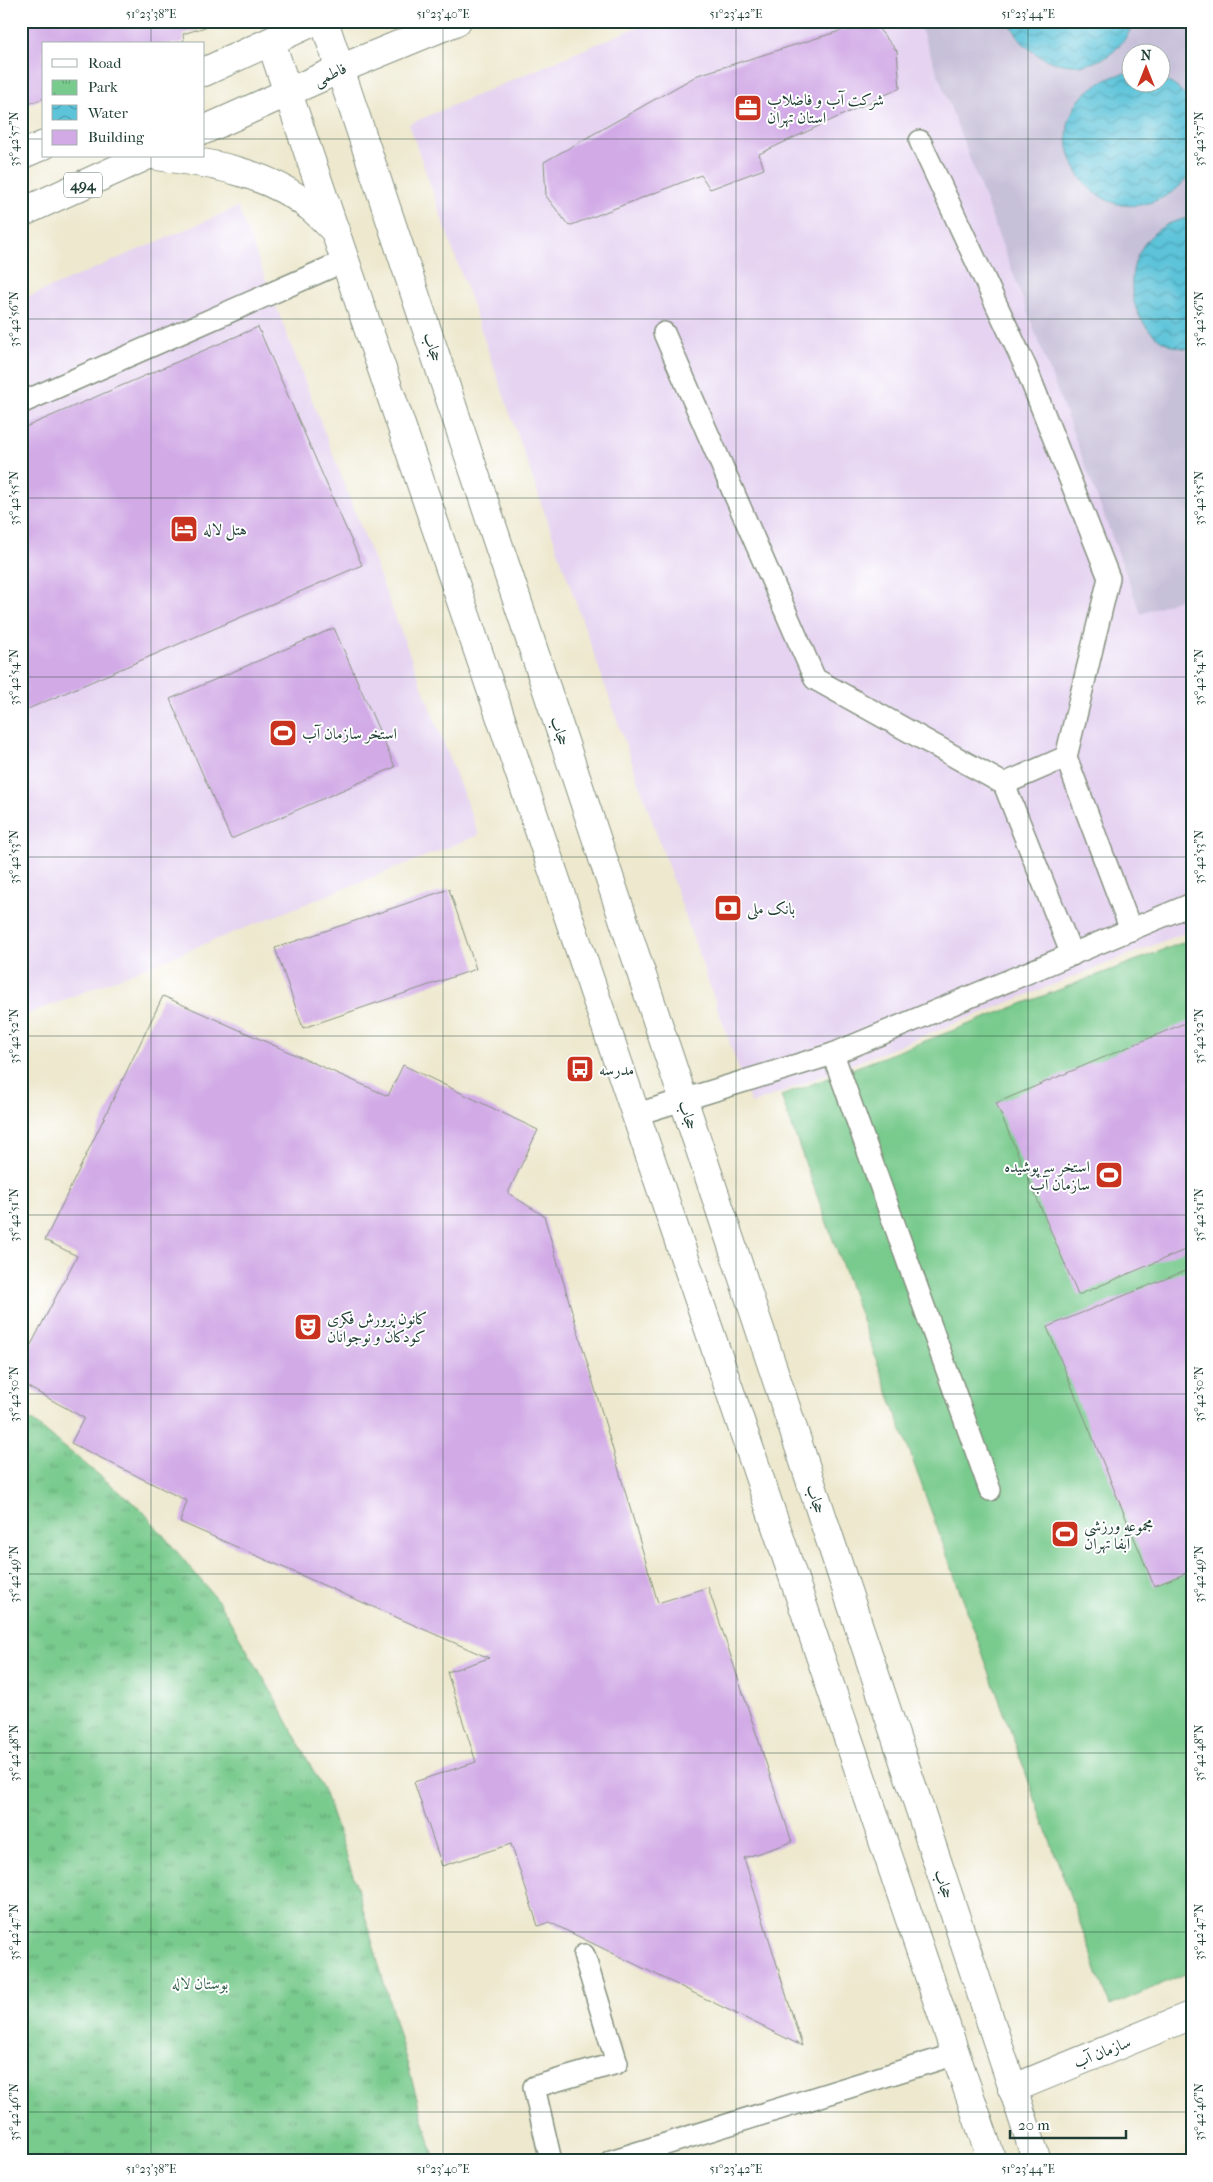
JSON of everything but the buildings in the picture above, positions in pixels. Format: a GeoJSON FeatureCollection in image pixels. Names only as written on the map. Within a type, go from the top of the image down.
{"type":"FeatureCollection","features":[{"type":"Feature","properties":{"kind":"main road"},"geometry":{"type":"LineString","coordinates":[[205,72],[315,21]]}},
{"type":"Feature","properties":{"kind":"main road","name":"حجاب"},"geometry":{"type":"LineString","coordinates":[[324,21],[1037,2161]]}},
{"type":"Feature","properties":{"kind":"main road","name":"فاطمی"},"geometry":{"type":"LineString","coordinates":[[205,130],[340,69],[457,21]]}},
{"type":"Feature","properties":{"kind":"main road"},"geometry":{"type":"LineString","coordinates":[[271,42],[992,2161]]}},
{"type":"Feature","properties":{"kind":"main road"},"geometry":{"type":"LineString","coordinates":[[21,155],[42,146]]}},
{"type":"Feature","properties":{"kind":"main road","name":"494"},"geometry":{"type":"LineString","coordinates":[[21,213],[142,158]]}},
{"type":"Feature","properties":{"kind":"main road"},"geometry":{"type":"LineString","coordinates":[[169,158],[216,166],[248,174],[282,189],[310,207],[336,233]]}},
{"type":"Feature","properties":{"kind":"main road","name":"سازمان آب"},"geometry":{"type":"LineString","coordinates":[[973,2103],[1012,2089],[1192,2015]]}},
{"type":"Feature","properties":{"kind":"lane"},"geometry":{"type":"LineString","coordinates":[[920,141],[1026,368],[1109,578],[1066,757],[1131,930]]}},
{"type":"Feature","properties":{"kind":"lane"},"geometry":{"type":"LineString","coordinates":[[21,403],[346,260]]}},
{"type":"Feature","properties":{"kind":"lane"},"geometry":{"type":"LineString","coordinates":[[664,333],[814,679],[1004,784],[1072,955]]}},
{"type":"Feature","properties":{"kind":"lane"},"geometry":{"type":"LineString","coordinates":[[1004,784],[1066,757]]}},
{"type":"Feature","properties":{"kind":"lane"},"geometry":{"type":"LineString","coordinates":[[637,1114],[833,1054],[1192,904]]}},
{"type":"Feature","properties":{"kind":"lane"},"geometry":{"type":"LineString","coordinates":[[833,1054],[990,1490]]}},
{"type":"Feature","properties":{"kind":"lane"},"geometry":{"type":"LineString","coordinates":[[551,2161],[534,2087],[617,2063],[584,1955]]}},
{"type":"Feature","properties":{"kind":"lane"},"geometry":{"type":"LineString","coordinates":[[611,2161],[956,2054]]}},
{"type":"Feature","properties":{"kind":"shaded area","name":"شرکت آب و فاضلاب استان تهران"},"geometry":{"type":"Polygon","coordinates":[[[651,21],[1192,21],[1192,930],[751,1104],[409,124],[651,21]]]}},
{"type":"Feature","properties":{"kind":"shaded area"},"geometry":{"type":"Polygon","coordinates":[[[918,21],[1192,21],[1192,594],[1141,614],[918,21]]]}},
{"type":"Feature","properties":{"kind":"shaded area","name":"هتل لاله"},"geometry":{"type":"Polygon","coordinates":[[[238,207],[479,835],[21,1017],[21,300],[238,207]]]}},
{"type":"Feature","properties":{"kind":"green space","name":"مجموعه ورزشی آبفا تهران"},"geometry":{"type":"Polygon","coordinates":[[[1192,939],[1192,1971],[1110,2006],[781,1096],[1192,939]]]}},
{"type":"Feature","properties":{"kind":"green space","name":"بوستان لاله"},"geometry":{"type":"Polygon","coordinates":[[[21,1412],[142,1510],[219,1602],[274,1696],[324,1791],[355,1881],[435,2161],[21,2161],[21,1412]]]}},
{"type":"Feature","properties":{"kind":"water"},"geometry":{"type":"Polygon","coordinates":[[[1010,21],[1135,21],[1124,40],[1109,55],[1095,62],[1081,65],[1066,65],[1038,55],[1026,46],[1017,35],[1010,21]]]}},
{"type":"Feature","properties":{"kind":"water"},"geometry":{"type":"Polygon","coordinates":[[[1120,76],[1120,92],[1170,92],[1170,83],[1179,89],[1189,101],[1192,106],[1192,171],[1181,185],[1168,195],[1157,200],[1128,205],[1103,198],[1083,181],[1071,158],[1067,132],[1075,107],[1095,86],[1120,76]]]}},
{"type":"Feature","properties":{"kind":"water"},"geometry":{"type":"Polygon","coordinates":[[[1192,217],[1192,350],[1173,346],[1157,337],[1145,325],[1137,311],[1132,279],[1135,262],[1142,247],[1153,234],[1171,223],[1192,217]]]}},
{"type":"Feature","properties":{"kind":"place","name":"شرکت آب و فاضلاب استان تهران"},"geometry":{"type":"Point","coordinates":[748,108]}},
{"type":"Feature","properties":{"kind":"place","name":"هتل لاله"},"geometry":{"type":"Point","coordinates":[184,529]}},
{"type":"Feature","properties":{"kind":"place","name":"استخر سازمان آب"},"geometry":{"type":"Point","coordinates":[283,733]}},
{"type":"Feature","properties":{"kind":"place","name":"بانک ملی"},"geometry":{"type":"Point","coordinates":[728,908]}},
{"type":"Feature","properties":{"kind":"place","name":"مدرسه"},"geometry":{"type":"Point","coordinates":[580,1069]}},
{"type":"Feature","properties":{"kind":"place","name":"استخر سرپوشیده سازمان آب"},"geometry":{"type":"Point","coordinates":[1109,1175]}},
{"type":"Feature","properties":{"kind":"place","name":"کانون پرورش فکری کودکان و نوجوانان"},"geometry":{"type":"Point","coordinates":[308,1327]}},
{"type":"Feature","properties":{"kind":"place","name":"مجموعه ورزشی آبفا تهران"},"geometry":{"type":"Point","coordinates":[1065,1534]}}]}
